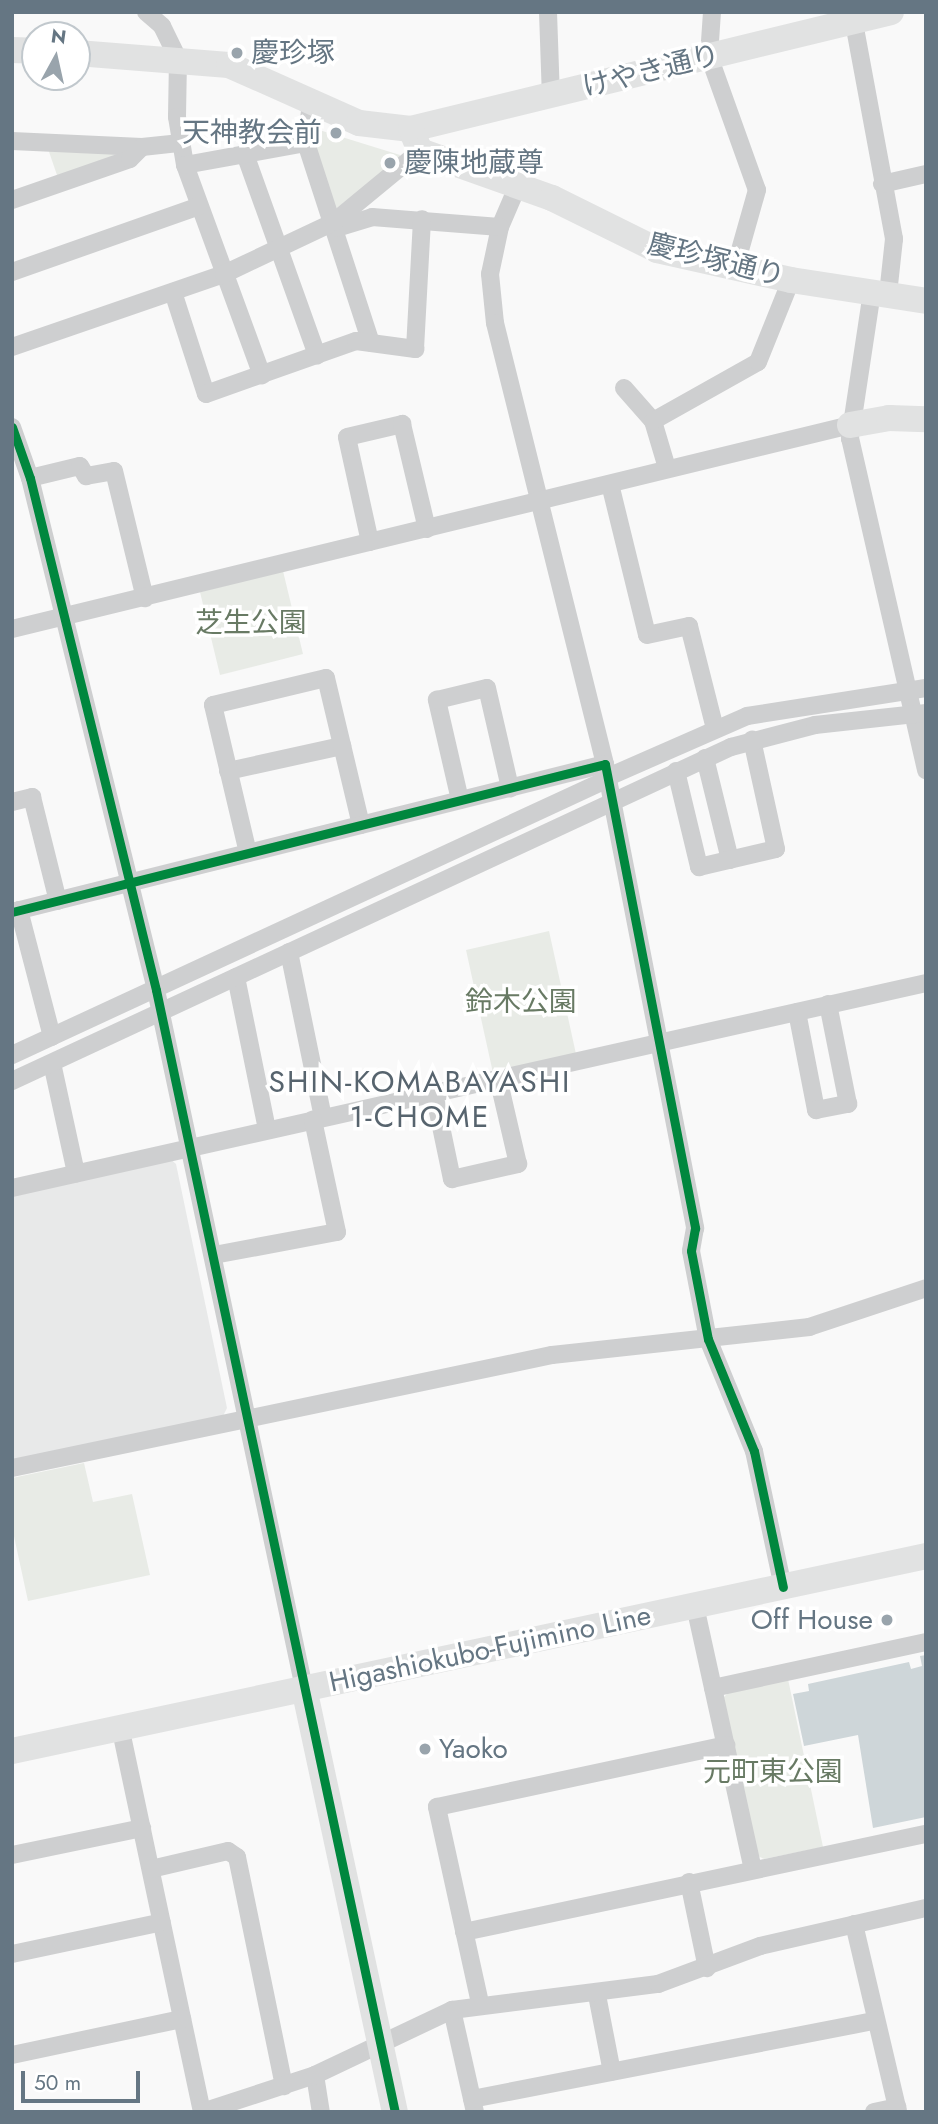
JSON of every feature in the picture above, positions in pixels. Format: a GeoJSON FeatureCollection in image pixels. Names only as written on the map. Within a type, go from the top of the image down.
{"type":"FeatureCollection","features":[{"type":"Feature","properties":{"kind":"street"},"geometry":{"type":"LineString","coordinates":[[146,12],[162,26],[178,59],[181,143],[185,165],[262,375]]}},
{"type":"Feature","properties":{"kind":"street"},"geometry":{"type":"LineString","coordinates":[[548,12],[551,97]]}},
{"type":"Feature","properties":{"kind":"street"},"geometry":{"type":"LineString","coordinates":[[712,12],[709,56],[757,190],[735,268]]}},
{"type":"Feature","properties":{"kind":"street","name":"けやき通り"},"geometry":{"type":"LineString","coordinates":[[415,140],[551,97],[853,17],[891,12]]}},
{"type":"Feature","properties":{"kind":"street"},"geometry":{"type":"LineString","coordinates":[[853,17],[894,239],[850,425],[852,453],[918,689],[926,770]]}},
{"type":"Feature","properties":{"kind":"street"},"geometry":{"type":"LineString","coordinates":[[91,54],[178,59],[253,73],[311,103],[372,127],[415,140],[335,225]]}},
{"type":"Feature","properties":{"kind":"street"},"geometry":{"type":"LineString","coordinates":[[311,103],[306,143],[335,225],[371,343]]}},
{"type":"Feature","properties":{"kind":"street","name":"慶珍塚通り"},"geometry":{"type":"LineString","coordinates":[[415,140],[518,184],[657,250],[791,280],[926,301]]}},
{"type":"Feature","properties":{"kind":"street"},"geometry":{"type":"LineString","coordinates":[[12,141],[142,147],[181,143]]}},
{"type":"Feature","properties":{"kind":"street"},"geometry":{"type":"LineString","coordinates":[[185,165],[306,143]]}},
{"type":"Feature","properties":{"kind":"street"},"geometry":{"type":"LineString","coordinates":[[12,200],[130,159],[142,147]]}},
{"type":"Feature","properties":{"kind":"street"},"geometry":{"type":"LineString","coordinates":[[245,154],[317,355]]}},
{"type":"Feature","properties":{"kind":"street"},"geometry":{"type":"LineString","coordinates":[[882,184],[926,174]]}},
{"type":"Feature","properties":{"kind":"street"},"geometry":{"type":"LineString","coordinates":[[518,184],[500,227],[489,274],[495,323],[607,773],[695,1228],[691,1251],[708,1339],[754,1451],[783,1587]]}},
{"type":"Feature","properties":{"kind":"street"},"geometry":{"type":"LineString","coordinates":[[12,272],[199,206]]}},
{"type":"Feature","properties":{"kind":"street"},"geometry":{"type":"LineString","coordinates":[[12,347],[224,274],[335,225],[372,217],[500,227]]}},
{"type":"Feature","properties":{"kind":"street"},"geometry":{"type":"LineString","coordinates":[[173,292],[206,394],[356,341],[415,349],[422,219]]}},
{"type":"Feature","properties":{"kind":"street"},"geometry":{"type":"LineString","coordinates":[[653,421],[758,362],[791,280]]}},
{"type":"Feature","properties":{"kind":"street"},"geometry":{"type":"LineString","coordinates":[[624,388],[653,421],[667,468]]}},
{"type":"Feature","properties":{"kind":"street"},"geometry":{"type":"LineString","coordinates":[[12,629],[850,425],[889,418],[926,419]]}},
{"type":"Feature","properties":{"kind":"street"},"geometry":{"type":"LineString","coordinates":[[370,542],[346,436],[402,424],[427,529]]}},
{"type":"Feature","properties":{"kind":"street"},"geometry":{"type":"LineString","coordinates":[[12,427],[30,478],[156,989],[395,2112]]}},
{"type":"Feature","properties":{"kind":"street"},"geometry":{"type":"LineString","coordinates":[[30,478],[80,466],[86,476],[114,471],[145,598]]}},
{"type":"Feature","properties":{"kind":"street"},"geometry":{"type":"LineString","coordinates":[[610,484],[646,635],[688,626],[715,729]]}},
{"type":"Feature","properties":{"kind":"street"},"geometry":{"type":"LineString","coordinates":[[248,853],[213,705],[326,678],[361,825]]}},
{"type":"Feature","properties":{"kind":"street"},"geometry":{"type":"LineString","coordinates":[[460,800],[437,700],[487,688],[510,788]]}},
{"type":"Feature","properties":{"kind":"street"},"geometry":{"type":"LineString","coordinates":[[12,1055],[607,773],[747,716],[793,706],[918,689]]}},
{"type":"Feature","properties":{"kind":"street"},"geometry":{"type":"LineString","coordinates":[[12,1081],[705,758],[751,740],[815,725],[920,714]]}},
{"type":"Feature","properties":{"kind":"street"},"geometry":{"type":"LineString","coordinates":[[676,771],[699,867],[776,849],[751,740]]}},
{"type":"Feature","properties":{"kind":"street"},"geometry":{"type":"LineString","coordinates":[[228,771],[342,746]]}},
{"type":"Feature","properties":{"kind":"street"},"geometry":{"type":"LineString","coordinates":[[705,758],[730,860]]}},
{"type":"Feature","properties":{"kind":"street"},"geometry":{"type":"LineString","coordinates":[[52,1037],[16,911],[510,788],[607,773]]}},
{"type":"Feature","properties":{"kind":"street"},"geometry":{"type":"LineString","coordinates":[[12,802],[32,797],[58,901]]}},
{"type":"Feature","properties":{"kind":"street"},"geometry":{"type":"LineString","coordinates":[[214,1255],[337,1232],[289,953]]}},
{"type":"Feature","properties":{"kind":"street"},"geometry":{"type":"LineString","coordinates":[[236,977],[267,1130]]}},
{"type":"Feature","properties":{"kind":"street"},"geometry":{"type":"LineString","coordinates":[[12,1188],[658,1040],[926,982]]}},
{"type":"Feature","properties":{"kind":"street"},"geometry":{"type":"LineString","coordinates":[[797,1012],[816,1110],[848,1104],[828,1004]]}},
{"type":"Feature","properties":{"kind":"street"},"geometry":{"type":"LineString","coordinates":[[52,1063],[76,1173]]}},
{"type":"Feature","properties":{"kind":"street"},"geometry":{"type":"LineString","coordinates":[[434,1093],[452,1179],[518,1164],[498,1078]]}},
{"type":"Feature","properties":{"kind":"street"},"geometry":{"type":"LineString","coordinates":[[12,1468],[552,1356],[835,1322],[926,1288]]}},
{"type":"Feature","properties":{"kind":"street","name":"Higashiokubo-Fujimino Line"},"geometry":{"type":"LineString","coordinates":[[12,1751],[121,1731],[304,1688],[926,1556]]}},
{"type":"Feature","properties":{"kind":"street"},"geometry":{"type":"LineString","coordinates":[[695,1606],[752,1869]]}},
{"type":"Feature","properties":{"kind":"street"},"geometry":{"type":"LineString","coordinates":[[713,1688],[926,1642]]}},
{"type":"Feature","properties":{"kind":"street"},"geometry":{"type":"LineString","coordinates":[[121,1731],[202,2112],[315,2075],[452,2010],[480,2003],[597,1995],[658,1984],[707,1968],[760,1946],[926,1908]]}},
{"type":"Feature","properties":{"kind":"street"},"geometry":{"type":"LineString","coordinates":[[480,2003],[438,1807],[726,1745]]}},
{"type":"Feature","properties":{"kind":"street"},"geometry":{"type":"LineString","coordinates":[[12,1855],[142,1828]]}},
{"type":"Feature","properties":{"kind":"street"},"geometry":{"type":"LineString","coordinates":[[464,1932],[926,1833]]}},
{"type":"Feature","properties":{"kind":"street"},"geometry":{"type":"LineString","coordinates":[[151,1869],[228,1852],[237,1857],[284,2086]]}},
{"type":"Feature","properties":{"kind":"street"},"geometry":{"type":"LineString","coordinates":[[689,1882],[707,1968]]}},
{"type":"Feature","properties":{"kind":"street"},"geometry":{"type":"LineString","coordinates":[[12,1954],[162,1922]]}},
{"type":"Feature","properties":{"kind":"street"},"geometry":{"type":"LineString","coordinates":[[854,1924],[897,2109],[874,2112]]}},
{"type":"Feature","properties":{"kind":"street"},"geometry":{"type":"LineString","coordinates":[[597,1995],[612,2072]]}},
{"type":"Feature","properties":{"kind":"street"},"geometry":{"type":"LineString","coordinates":[[452,2010],[473,2106],[612,2072],[875,2021]]}},
{"type":"Feature","properties":{"kind":"street"},"geometry":{"type":"LineString","coordinates":[[12,2055],[182,2019]]}},
{"type":"Feature","properties":{"kind":"street"},"geometry":{"type":"LineString","coordinates":[[315,2075],[321,2112]]}},
{"type":"Feature","properties":{"kind":"shaded area"},"geometry":{"type":"Polygon","coordinates":[[[168,1157],[176,1164],[227,1408],[223,1416],[12,1461],[12,1192],[168,1157]]]}},
{"type":"Feature","properties":{"kind":"shaded area"},"geometry":{"type":"Polygon","coordinates":[[[926,1655],[926,1817],[873,1828],[858,1735],[804,1746],[793,1694],[809,1691],[808,1684],[909,1662],[911,1669],[922,1666],[920,1656],[926,1655]]]}},
{"type":"Feature","properties":{"kind":"green space"},"geometry":{"type":"Polygon","coordinates":[[[316,129],[400,155],[399,160],[337,208],[332,207],[311,143],[316,129]]]}},
{"type":"Feature","properties":{"kind":"green space"},"geometry":{"type":"Polygon","coordinates":[[[47,146],[123,152],[58,178],[47,146]]]}},
{"type":"Feature","properties":{"kind":"green space","name":"芝生公園"},"geometry":{"type":"Polygon","coordinates":[[[283,571],[303,654],[220,675],[200,592],[283,571]]]}},
{"type":"Feature","properties":{"kind":"green space","name":"鈴木公園"},"geometry":{"type":"Polygon","coordinates":[[[549,931],[576,1054],[493,1073],[466,950],[549,931]]]}},
{"type":"Feature","properties":{"kind":"green space"},"geometry":{"type":"Polygon","coordinates":[[[84,1463],[93,1502],[132,1494],[150,1575],[28,1601],[12,1527],[12,1478],[84,1463]]]}},
{"type":"Feature","properties":{"kind":"green space","name":"元町東公園"},"geometry":{"type":"Polygon","coordinates":[[[788,1679],[823,1847],[764,1859],[756,1855],[723,1698],[728,1693],[788,1679]]]}},
{"type":"Feature","properties":{"kind":"cycle path"},"geometry":{"type":"LineString","coordinates":[[12,427],[30,478],[156,990],[395,2112]]}},
{"type":"Feature","properties":{"kind":"cycle path"},"geometry":{"type":"LineString","coordinates":[[12,912],[605,764],[695,1228],[691,1251],[708,1339],[754,1451],[783,1587]]}},
{"type":"Feature","properties":{"kind":"place","name":"慶珍塚"},"geometry":{"type":"Point","coordinates":[237,53]}},
{"type":"Feature","properties":{"kind":"place","name":"天神教会前"},"geometry":{"type":"Point","coordinates":[336,133]}},
{"type":"Feature","properties":{"kind":"place","name":"慶陳地蔵尊"},"geometry":{"type":"Point","coordinates":[390,163]}},
{"type":"Feature","properties":{"kind":"place","name":"Off House"},"geometry":{"type":"Point","coordinates":[887,1620]}},
{"type":"Feature","properties":{"kind":"place","name":"Yaoko"},"geometry":{"type":"Point","coordinates":[425,1749]}},
{"type":"Feature","properties":{"kind":"district","name":"SHIN-KOMABAYASHI 1-CHOME"},"geometry":{"type":"Point","coordinates":[420,1099]}}]}
